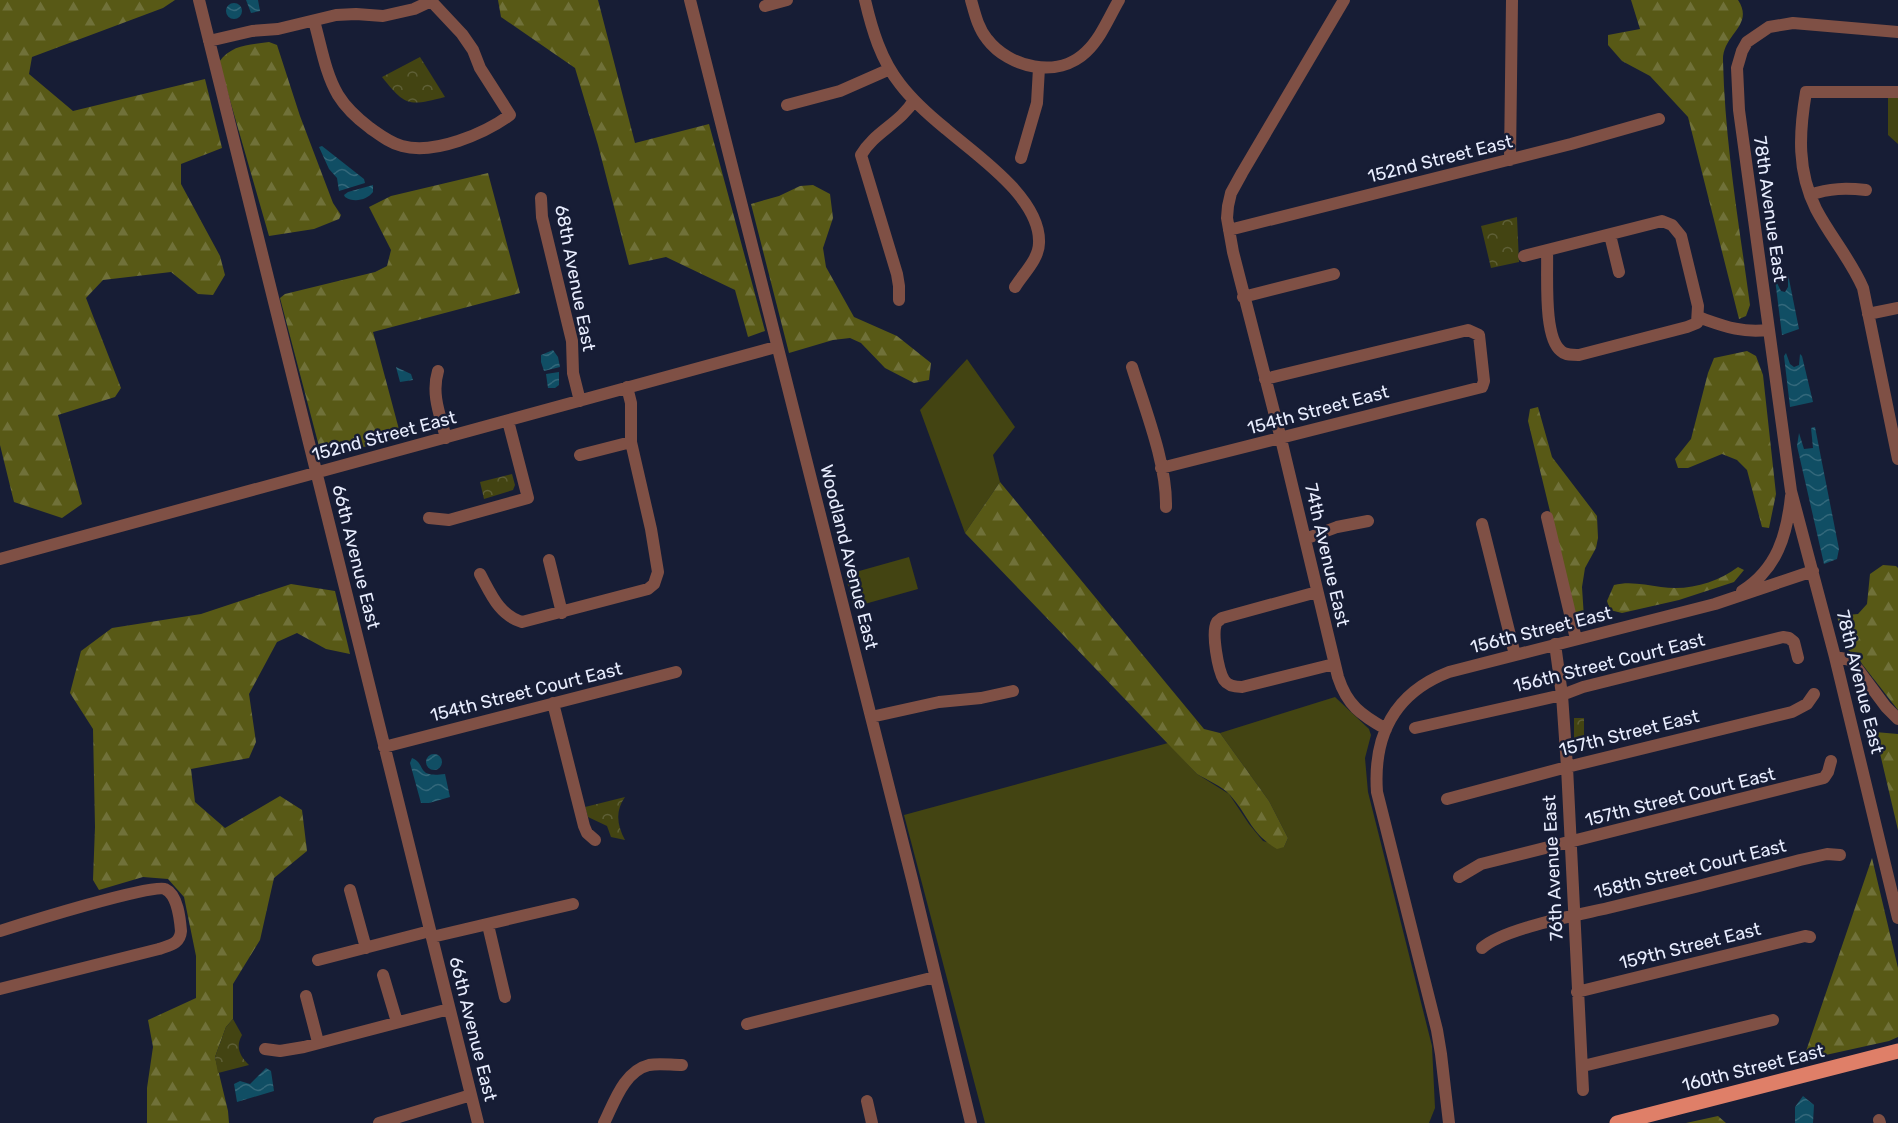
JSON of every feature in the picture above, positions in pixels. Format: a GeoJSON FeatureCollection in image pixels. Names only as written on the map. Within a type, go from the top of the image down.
{"type":"FeatureCollection","features":[{"type":"Feature","properties":{"kind":"main road","name":"160th Street East"},"geometry":{"type":"LineString","coordinates":[[1617,1123],[1898,1051]]}},
{"type":"Feature","properties":{"kind":"street","name":"66th Avenue East"},"geometry":{"type":"LineString","coordinates":[[199,0],[478,1123]]}},
{"type":"Feature","properties":{"kind":"street","name":"Woodland Avenue East"},"geometry":{"type":"LineString","coordinates":[[690,0],[912,879],[971,1123]]}},
{"type":"Feature","properties":{"kind":"street"},"geometry":{"type":"LineString","coordinates":[[765,6],[787,0]]}},
{"type":"Feature","properties":{"kind":"street"},"geometry":{"type":"LineString","coordinates":[[865,0],[876,38],[890,69],[913,102],[1001,174],[1032,216],[1039,245],[1034,258],[1015,287]]}},
{"type":"Feature","properties":{"kind":"street"},"geometry":{"type":"LineString","coordinates":[[971,0],[981,30],[994,47],[1017,62],[1045,67],[1072,61],[1087,51],[1119,0]]}},
{"type":"Feature","properties":{"kind":"street","name":"74th Avenue East"},"geometry":{"type":"LineString","coordinates":[[1344,0],[1231,194],[1228,210],[1229,230],[1243,297],[1281,439],[1340,684],[1349,701],[1364,716],[1386,729]]}},
{"type":"Feature","properties":{"kind":"street"},"geometry":{"type":"LineString","coordinates":[[1510,160],[1512,0]]}},
{"type":"Feature","properties":{"kind":"street"},"geometry":{"type":"LineString","coordinates":[[209,41],[252,31],[272,30],[336,15],[383,16],[414,9],[431,1],[462,34],[480,68],[510,115],[494,127],[478,134],[436,146],[414,148],[391,142],[358,119],[338,95],[327,71],[314,21]]}},
{"type":"Feature","properties":{"kind":"street","name":"78th Avenue East"},"geometry":{"type":"LineString","coordinates":[[1898,32],[1793,23],[1769,27],[1747,42],[1739,59],[1736,81],[1791,491],[1814,571],[1898,918]]}},
{"type":"Feature","properties":{"kind":"street"},"geometry":{"type":"LineString","coordinates":[[1021,158],[1045,67]]}},
{"type":"Feature","properties":{"kind":"street"},"geometry":{"type":"LineString","coordinates":[[787,105],[840,92],[890,69]]}},
{"type":"Feature","properties":{"kind":"street"},"geometry":{"type":"LineString","coordinates":[[1898,92],[1806,92],[1801,121],[1800,148],[1803,169],[1816,209],[1858,278],[1868,314],[1898,459]]}},
{"type":"Feature","properties":{"kind":"street"},"geometry":{"type":"LineString","coordinates":[[899,300],[897,274],[861,155],[870,143],[903,116],[913,102]]}},
{"type":"Feature","properties":{"kind":"street","name":"152nd Street East"},"geometry":{"type":"LineString","coordinates":[[1229,230],[1510,160],[1659,120]]}},
{"type":"Feature","properties":{"kind":"street"},"geometry":{"type":"LineString","coordinates":[[1810,195],[1841,188],[1866,190]]}},
{"type":"Feature","properties":{"kind":"street","name":"68th Avenue East"},"geometry":{"type":"LineString","coordinates":[[542,198],[542,217],[572,341],[573,373],[580,401]]}},
{"type":"Feature","properties":{"kind":"street"},"geometry":{"type":"LineString","coordinates":[[1524,256],[1662,221],[1672,225],[1681,236],[1698,306],[1697,322],[1687,327],[1579,355],[1565,354],[1560,351],[1552,336],[1549,320],[1547,251]]}},
{"type":"Feature","properties":{"kind":"street"},"geometry":{"type":"LineString","coordinates":[[1610,235],[1619,272]]}},
{"type":"Feature","properties":{"kind":"street"},"geometry":{"type":"LineString","coordinates":[[1243,297],[1334,274]]}},
{"type":"Feature","properties":{"kind":"street"},"geometry":{"type":"LineString","coordinates":[[1868,314],[1898,308]]}},
{"type":"Feature","properties":{"kind":"street"},"geometry":{"type":"LineString","coordinates":[[1698,317],[1734,330],[1751,332],[1768,330]]}},
{"type":"Feature","properties":{"kind":"street","name":"154th Street East"},"geometry":{"type":"LineString","coordinates":[[1161,468],[1484,386],[1479,335],[1471,331],[1446,334],[1265,379]]}},
{"type":"Feature","properties":{"kind":"street","name":"152nd Street East"},"geometry":{"type":"LineString","coordinates":[[0,559],[776,347]]}},
{"type":"Feature","properties":{"kind":"street"},"geometry":{"type":"LineString","coordinates":[[1132,367],[1161,468],[1167,496],[1166,507]]}},
{"type":"Feature","properties":{"kind":"street"},"geometry":{"type":"LineString","coordinates":[[438,371],[434,395],[446,438]]}},
{"type":"Feature","properties":{"kind":"street"},"geometry":{"type":"LineString","coordinates":[[480,574],[499,607],[507,616],[522,622],[648,589],[657,579],[658,572],[651,529],[631,442],[631,403],[627,387]]}},
{"type":"Feature","properties":{"kind":"street"},"geometry":{"type":"LineString","coordinates":[[429,519],[449,520],[528,498],[508,421]]}},
{"type":"Feature","properties":{"kind":"street"},"geometry":{"type":"LineString","coordinates":[[580,455],[631,442]]}},
{"type":"Feature","properties":{"kind":"street","name":"78th Avenue East"},"geometry":{"type":"LineString","coordinates":[[1725,601],[1748,587],[1772,563],[1785,532],[1791,491]]}},
{"type":"Feature","properties":{"kind":"street"},"geometry":{"type":"LineString","coordinates":[[1547,518],[1576,639]]}},
{"type":"Feature","properties":{"kind":"street"},"geometry":{"type":"LineString","coordinates":[[1305,539],[1337,527],[1368,521]]}},
{"type":"Feature","properties":{"kind":"street"},"geometry":{"type":"LineString","coordinates":[[1482,524],[1515,655]]}},
{"type":"Feature","properties":{"kind":"street"},"geometry":{"type":"LineString","coordinates":[[549,560],[562,613]]}},
{"type":"Feature","properties":{"kind":"street"},"geometry":{"type":"LineString","coordinates":[[1725,601],[1814,571]]}},
{"type":"Feature","properties":{"kind":"street"},"geometry":{"type":"LineString","coordinates":[[1317,592],[1219,620],[1213,634],[1224,680],[1230,685],[1242,687],[1252,685],[1334,664]]}},
{"type":"Feature","properties":{"kind":"street","name":"156th Street East"},"geometry":{"type":"LineString","coordinates":[[1386,729],[1398,708],[1416,690],[1449,672],[1725,601]]}},
{"type":"Feature","properties":{"kind":"street","name":"156th Street Court East"},"geometry":{"type":"LineString","coordinates":[[1415,728],[1562,694],[1783,638],[1789,638],[1794,642],[1798,657]]}},
{"type":"Feature","properties":{"kind":"street","name":"76th Avenue East"},"geometry":{"type":"LineString","coordinates":[[1556,644],[1567,767],[1583,1090]]}},
{"type":"Feature","properties":{"kind":"street"},"geometry":{"type":"LineString","coordinates":[[1835,657],[1851,660],[1886,707],[1898,719]]}},
{"type":"Feature","properties":{"kind":"street","name":"154th Street Court East"},"geometry":{"type":"LineString","coordinates":[[384,747],[676,672]]}},
{"type":"Feature","properties":{"kind":"street"},"geometry":{"type":"LineString","coordinates":[[871,717],[939,702],[1013,692]]}},
{"type":"Feature","properties":{"kind":"street","name":"157th Street East"},"geometry":{"type":"LineString","coordinates":[[1448,799],[1567,767],[1792,712],[1807,704],[1814,694]]}},
{"type":"Feature","properties":{"kind":"street"},"geometry":{"type":"LineString","coordinates":[[553,704],[584,826],[587,833],[595,840]]}},
{"type":"Feature","properties":{"kind":"street"},"geometry":{"type":"LineString","coordinates":[[1386,729],[1377,757],[1377,792],[1437,1030],[1449,1123]]}},
{"type":"Feature","properties":{"kind":"street","name":"157th Street Court East"},"geometry":{"type":"LineString","coordinates":[[1459,878],[1482,864],[1824,778],[1831,761]]}},
{"type":"Feature","properties":{"kind":"street","name":"158th Street Court East"},"geometry":{"type":"LineString","coordinates":[[1482,948],[1497,938],[1514,932],[1574,916],[1827,854],[1840,855]]}},
{"type":"Feature","properties":{"kind":"street"},"geometry":{"type":"LineString","coordinates":[[0,931],[134,892],[165,888],[174,899],[180,920],[181,936],[176,943],[159,949],[0,989]]}},
{"type":"Feature","properties":{"kind":"street"},"geometry":{"type":"LineString","coordinates":[[351,890],[366,948]]}},
{"type":"Feature","properties":{"kind":"street"},"geometry":{"type":"LineString","coordinates":[[318,960],[431,934],[488,925],[573,904]]}},
{"type":"Feature","properties":{"kind":"street"},"geometry":{"type":"LineString","coordinates":[[488,925],[505,997]]}},
{"type":"Feature","properties":{"kind":"street","name":"159th Street East"},"geometry":{"type":"LineString","coordinates":[[1577,992],[1805,936],[1810,937]]}},
{"type":"Feature","properties":{"kind":"street"},"geometry":{"type":"LineString","coordinates":[[383,975],[397,1022]]}},
{"type":"Feature","properties":{"kind":"street"},"geometry":{"type":"LineString","coordinates":[[747,1024],[935,976]]}},
{"type":"Feature","properties":{"kind":"street"},"geometry":{"type":"LineString","coordinates":[[306,996],[318,1042]]}},
{"type":"Feature","properties":{"kind":"street"},"geometry":{"type":"LineString","coordinates":[[266,1049],[280,1051],[449,1009]]}},
{"type":"Feature","properties":{"kind":"street"},"geometry":{"type":"LineString","coordinates":[[1583,1066],[1773,1020]]}},
{"type":"Feature","properties":{"kind":"street"},"geometry":{"type":"LineString","coordinates":[[604,1123],[622,1087],[637,1070],[649,1065],[682,1065]]}},
{"type":"Feature","properties":{"kind":"street"},"geometry":{"type":"LineString","coordinates":[[379,1123],[409,1119],[471,1095]]}},
{"type":"Feature","properties":{"kind":"street"},"geometry":{"type":"LineString","coordinates":[[867,1101],[872,1123]]}},
{"type":"Feature","properties":{"kind":"green space"},"geometry":{"type":"Polygon","coordinates":[[[0,0],[175,0],[163,8],[32,57],[29,74],[73,111],[205,79],[222,148],[181,164],[181,184],[220,256],[225,275],[213,295],[198,294],[171,272],[103,280],[86,298],[121,388],[115,397],[58,415],[82,504],[62,518],[14,502],[0,445],[0,0]]]}},
{"type":"Feature","properties":{"kind":"green space"},"geometry":{"type":"Polygon","coordinates":[[[498,0],[598,0],[635,143],[709,124],[765,331],[748,337],[735,290],[666,257],[629,265],[598,145],[575,68],[501,17],[498,0]]]}},
{"type":"Feature","properties":{"kind":"green space"},"geometry":{"type":"Polygon","coordinates":[[[1631,0],[1738,0],[1742,9],[1743,17],[1727,44],[1723,61],[1730,153],[1750,305],[1746,316],[1739,319],[1688,117],[1650,76],[1622,61],[1608,45],[1608,35],[1640,29],[1631,0]]]}},
{"type":"Feature","properties":{"kind":"green space"},"geometry":{"type":"Polygon","coordinates":[[[269,42],[277,45],[300,116],[333,203],[341,215],[339,219],[314,229],[269,236],[219,62],[235,49],[269,42]]]}},
{"type":"Feature","properties":{"kind":"green space"},"geometry":{"type":"Polygon","coordinates":[[[420,57],[445,97],[416,103],[409,102],[397,94],[382,77],[420,57]]]}},
{"type":"Feature","properties":{"kind":"green space"},"geometry":{"type":"Polygon","coordinates":[[[1888,98],[1898,98],[1898,144],[1888,135],[1888,98]]]}},
{"type":"Feature","properties":{"kind":"green space"},"geometry":{"type":"Polygon","coordinates":[[[488,173],[520,293],[373,332],[401,437],[326,457],[321,454],[280,298],[285,294],[375,272],[387,266],[391,250],[369,207],[391,196],[488,173]]]}},
{"type":"Feature","properties":{"kind":"green space"},"geometry":{"type":"Polygon","coordinates":[[[813,185],[830,194],[833,218],[823,248],[826,267],[854,317],[897,336],[931,363],[929,380],[914,383],[885,368],[861,343],[850,338],[833,340],[789,353],[751,204],[779,196],[800,186],[813,185]]]}},
{"type":"Feature","properties":{"kind":"green space"},"geometry":{"type":"Polygon","coordinates":[[[1517,217],[1519,262],[1491,268],[1481,226],[1517,217]]]}},
{"type":"Feature","properties":{"kind":"green space"},"geometry":{"type":"Polygon","coordinates":[[[1747,351],[1756,356],[1763,375],[1776,494],[1769,528],[1762,527],[1747,470],[1737,460],[1722,454],[1688,468],[1678,468],[1675,459],[1691,439],[1714,358],[1747,351]]]}},
{"type":"Feature","properties":{"kind":"green space"},"geometry":{"type":"Polygon","coordinates":[[[967,359],[1015,427],[993,455],[1000,482],[965,533],[920,410],[967,359]]]}},
{"type":"Feature","properties":{"kind":"green space"},"geometry":{"type":"Polygon","coordinates":[[[1538,407],[1552,457],[1597,516],[1596,548],[1585,568],[1582,587],[1584,618],[1576,618],[1528,421],[1530,409],[1538,407]]]}},
{"type":"Feature","properties":{"kind":"green space"},"geometry":{"type":"Polygon","coordinates":[[[512,474],[515,485],[513,490],[484,499],[480,482],[512,474]]]}},
{"type":"Feature","properties":{"kind":"green space"},"geometry":{"type":"Polygon","coordinates":[[[1000,482],[1204,729],[1220,733],[1269,801],[1288,838],[1284,847],[1277,849],[1261,837],[1227,792],[1197,774],[965,533],[1000,482]]]}},
{"type":"Feature","properties":{"kind":"green space"},"geometry":{"type":"Polygon","coordinates":[[[909,557],[918,589],[854,607],[845,575],[909,557]]]}},
{"type":"Feature","properties":{"kind":"green space"},"geometry":{"type":"Polygon","coordinates":[[[1883,565],[1898,568],[1898,710],[1855,655],[1845,648],[1837,616],[1858,614],[1867,604],[1870,574],[1883,565]]]}},
{"type":"Feature","properties":{"kind":"green space"},"geometry":{"type":"Polygon","coordinates":[[[1738,567],[1744,570],[1734,582],[1679,600],[1622,613],[1610,610],[1607,601],[1614,585],[1632,583],[1671,588],[1692,587],[1721,577],[1738,567]]]}},
{"type":"Feature","properties":{"kind":"green space"},"geometry":{"type":"Polygon","coordinates":[[[291,584],[335,591],[350,654],[326,649],[297,633],[277,642],[249,694],[256,742],[249,758],[191,769],[195,802],[225,828],[280,796],[302,810],[307,851],[274,878],[260,940],[233,984],[233,1019],[226,1027],[215,1057],[229,1123],[147,1123],[147,1088],[153,1047],[148,1020],[196,998],[196,956],[184,897],[168,879],[143,877],[99,890],[93,880],[95,827],[93,729],[70,693],[81,651],[112,628],[201,614],[291,584]]]}},
{"type":"Feature","properties":{"kind":"green space"},"geometry":{"type":"Polygon","coordinates":[[[1335,697],[1369,729],[1371,735],[1365,758],[1368,792],[1432,1046],[1435,1108],[1429,1123],[985,1123],[904,815],[1168,743],[1197,774],[1229,794],[1263,841],[1284,847],[1288,838],[1269,801],[1220,733],[1335,697]]]}},
{"type":"Feature","properties":{"kind":"green space"},"geometry":{"type":"Polygon","coordinates":[[[1574,718],[1584,718],[1584,743],[1574,743],[1574,718]]]}},
{"type":"Feature","properties":{"kind":"green space"},"geometry":{"type":"Polygon","coordinates":[[[1875,732],[1898,734],[1898,830],[1875,732]]]}},
{"type":"Feature","properties":{"kind":"green space"},"geometry":{"type":"Polygon","coordinates":[[[625,797],[618,818],[625,840],[611,837],[607,826],[588,817],[585,807],[625,797]]]}},
{"type":"Feature","properties":{"kind":"green space"},"geometry":{"type":"Polygon","coordinates":[[[1872,858],[1898,968],[1898,1037],[1803,1060],[1872,858]]]}},
{"type":"Feature","properties":{"kind":"green space"},"geometry":{"type":"Polygon","coordinates":[[[233,1019],[242,1035],[239,1043],[240,1051],[249,1065],[218,1073],[215,1057],[226,1027],[233,1019]]]}},
{"type":"Feature","properties":{"kind":"green space"},"geometry":{"type":"Polygon","coordinates":[[[1718,1116],[1726,1123],[1686,1123],[1718,1116]]]}},
{"type":"Feature","properties":{"kind":"water"},"geometry":{"type":"Polygon","coordinates":[[[246,0],[258,0],[260,11],[251,13],[246,0]]]}},
{"type":"Feature","properties":{"kind":"water"},"geometry":{"type":"Polygon","coordinates":[[[234,3],[242,11],[234,19],[226,11],[234,3]]]}},
{"type":"Feature","properties":{"kind":"water"},"geometry":{"type":"Polygon","coordinates":[[[322,146],[364,179],[365,183],[339,191],[337,178],[329,169],[319,147],[322,146]]]}},
{"type":"Feature","properties":{"kind":"water"},"geometry":{"type":"Polygon","coordinates":[[[373,185],[373,192],[364,199],[352,200],[344,195],[348,192],[373,185]]]}},
{"type":"Feature","properties":{"kind":"water"},"geometry":{"type":"Polygon","coordinates":[[[1788,274],[1799,329],[1782,335],[1775,279],[1781,291],[1785,292],[1788,287],[1788,274]]]}},
{"type":"Feature","properties":{"kind":"water"},"geometry":{"type":"Polygon","coordinates":[[[553,350],[558,357],[560,367],[544,371],[541,355],[553,350]]]}},
{"type":"Feature","properties":{"kind":"water"},"geometry":{"type":"Polygon","coordinates":[[[1786,353],[1790,364],[1794,367],[1799,365],[1800,354],[1802,356],[1813,402],[1790,407],[1784,356],[1786,353]]]}},
{"type":"Feature","properties":{"kind":"water"},"geometry":{"type":"Polygon","coordinates":[[[396,367],[411,374],[413,380],[400,382],[396,367]]]}},
{"type":"Feature","properties":{"kind":"water"},"geometry":{"type":"Polygon","coordinates":[[[559,372],[559,385],[555,388],[548,388],[546,374],[559,372]]]}},
{"type":"Feature","properties":{"kind":"water"},"geometry":{"type":"Polygon","coordinates":[[[1815,427],[1839,549],[1837,559],[1824,564],[1797,446],[1799,433],[1804,449],[1813,448],[1811,428],[1815,427]]]}},
{"type":"Feature","properties":{"kind":"water"},"geometry":{"type":"Polygon","coordinates":[[[434,754],[440,756],[442,762],[440,768],[434,770],[428,768],[426,762],[428,756],[434,754]]]}},
{"type":"Feature","properties":{"kind":"water"},"geometry":{"type":"Polygon","coordinates":[[[412,758],[429,774],[445,774],[450,797],[421,803],[410,763],[412,758]]]}},
{"type":"Feature","properties":{"kind":"water"},"geometry":{"type":"Polygon","coordinates":[[[266,1068],[271,1071],[274,1091],[237,1102],[234,1084],[240,1081],[250,1084],[266,1068]]]}},
{"type":"Feature","properties":{"kind":"water"},"geometry":{"type":"Polygon","coordinates":[[[1803,1096],[1814,1105],[1813,1123],[1795,1123],[1795,1107],[1803,1096]]]}}]}
